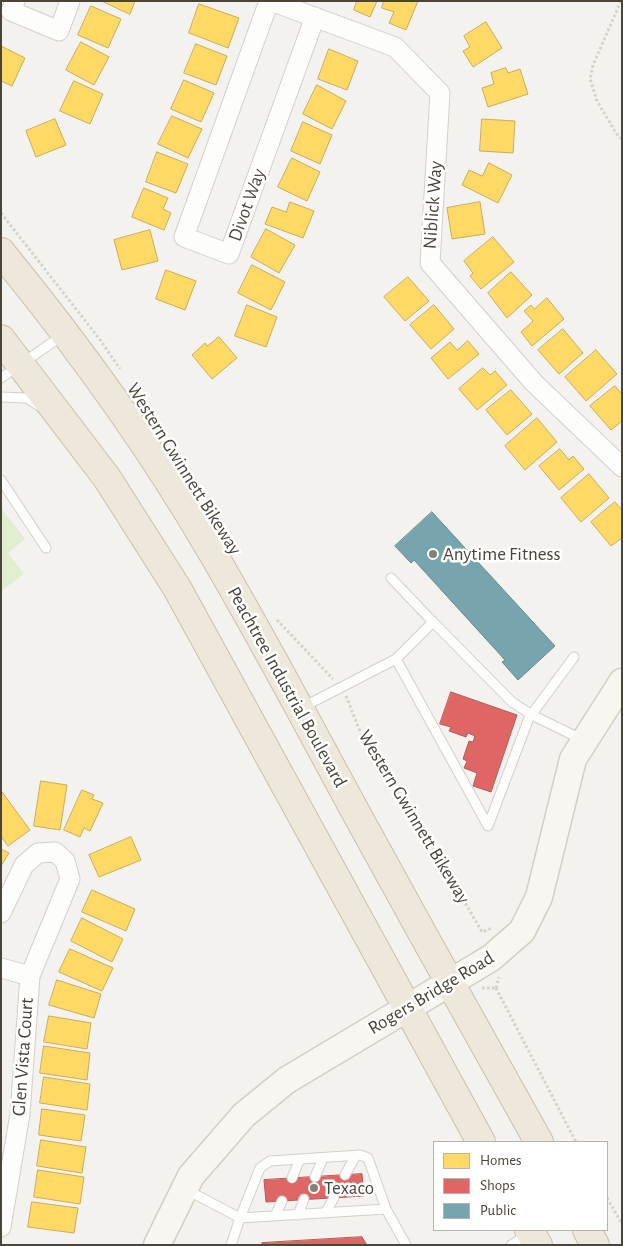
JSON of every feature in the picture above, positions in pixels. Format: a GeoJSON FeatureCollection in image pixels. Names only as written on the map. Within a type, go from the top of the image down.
{"type":"FeatureCollection","features":[{"type":"Feature","properties":{"kind":"highway","name":"Peachtree Industrial Boulevard"},"geometry":{"type":"LineString","coordinates":[[1,252],[65,334],[182,502],[300,709],[538,1141]]}},
{"type":"Feature","properties":{"kind":"highway"},"geometry":{"type":"LineString","coordinates":[[1,338],[11,371],[74,434],[106,478],[177,588],[480,1141]]}},
{"type":"Feature","properties":{"kind":"highway"},"geometry":{"type":"LineString","coordinates":[[588,1231],[596,1245]]}},
{"type":"Feature","properties":{"kind":"street"},"geometry":{"type":"LineString","coordinates":[[15,1],[11,11],[59,31],[70,1]]}},
{"type":"Feature","properties":{"kind":"street","name":"Divot Way"},"geometry":{"type":"LineString","coordinates":[[270,1],[184,237],[229,254],[315,17]]}},
{"type":"Feature","properties":{"kind":"street","name":"Niblick Way"},"geometry":{"type":"LineString","coordinates":[[270,1],[395,47],[440,93],[430,263],[534,383],[622,467]]}},
{"type":"Feature","properties":{"kind":"street","name":"Rogers Bridge Road"},"geometry":{"type":"LineString","coordinates":[[157,1245],[191,1176],[244,1115],[287,1080],[407,1010],[491,958],[522,931],[539,896],[573,758],[622,682]]}},
{"type":"Feature","properties":{"kind":"street","name":"Glen Vista Court"},"geometry":{"type":"LineString","coordinates":[[1,913],[24,865],[38,853],[55,852],[66,861],[70,879],[30,976],[25,1021],[20,1114],[1,1227]]}},
{"type":"Feature","properties":{"kind":"street","name":"Glen Vista Court"},"geometry":{"type":"LineString","coordinates":[[1,968],[30,976]]}},
{"type":"Feature","properties":{"kind":"lane"},"geometry":{"type":"LineString","coordinates":[[11,371],[65,334]]}},
{"type":"Feature","properties":{"kind":"lane"},"geometry":{"type":"LineString","coordinates":[[1,397],[28,398],[51,414],[74,434]]}},
{"type":"Feature","properties":{"kind":"lane"},"geometry":{"type":"LineString","coordinates":[[1,480],[46,548]]}},
{"type":"Feature","properties":{"kind":"lane"},"geometry":{"type":"LineString","coordinates":[[391,578],[512,702],[532,715],[584,740]]}},
{"type":"Feature","properties":{"kind":"lane"},"geometry":{"type":"LineString","coordinates":[[300,709],[396,659],[433,622]]}},
{"type":"Feature","properties":{"kind":"lane"},"geometry":{"type":"LineString","coordinates":[[396,659],[488,826],[532,715],[574,657]]}},
{"type":"Feature","properties":{"kind":"lane"},"geometry":{"type":"LineString","coordinates":[[345,1175],[356,1155]]}},
{"type":"Feature","properties":{"kind":"lane"},"geometry":{"type":"LineString","coordinates":[[231,1245],[260,1168],[270,1162],[356,1155],[368,1158],[386,1209],[406,1245]]}},
{"type":"Feature","properties":{"kind":"lane"},"geometry":{"type":"LineString","coordinates":[[315,1177],[322,1158]]}},
{"type":"Feature","properties":{"kind":"lane"},"geometry":{"type":"LineString","coordinates":[[292,1178],[300,1159]]}},
{"type":"Feature","properties":{"kind":"lane"},"geometry":{"type":"LineString","coordinates":[[185,1188],[240,1218],[386,1209]]}},
{"type":"Feature","properties":{"kind":"lane"},"geometry":{"type":"LineString","coordinates":[[325,1213],[334,1198]]}},
{"type":"Feature","properties":{"kind":"lane"},"geometry":{"type":"LineString","coordinates":[[298,1214],[304,1199]]}},
{"type":"Feature","properties":{"kind":"lane"},"geometry":{"type":"LineString","coordinates":[[275,1216],[282,1201]]}},
{"type":"Feature","properties":{"kind":"path"},"geometry":{"type":"LineString","coordinates":[[621,1],[593,65],[590,79],[597,101],[616,133],[622,139]]}},
{"type":"Feature","properties":{"kind":"path","name":"Western Gwinnett Bikeway"},"geometry":{"type":"LineString","coordinates":[[1,214],[101,341],[123,373]]}},
{"type":"Feature","properties":{"kind":"path","name":"Western Gwinnett Bikeway"},"geometry":{"type":"LineString","coordinates":[[183,461],[214,510]]}},
{"type":"Feature","properties":{"kind":"path","name":"Western Gwinnett Bikeway"},"geometry":{"type":"LineString","coordinates":[[276,619],[341,688],[349,700],[363,739],[414,814],[482,932],[496,927]]}},
{"type":"Feature","properties":{"kind":"path"},"geometry":{"type":"LineString","coordinates":[[496,988],[575,1141]]}},
{"type":"Feature","properties":{"kind":"path"},"geometry":{"type":"LineString","coordinates":[[608,1200],[622,1224]]}},
{"type":"Feature","properties":{"kind":"green space"},"geometry":{"type":"Polygon","coordinates":[[[1,508],[25,539],[8,553],[24,574],[1,591],[1,508]]]}},
{"type":"Feature","properties":{"kind":"building: Homes"},"geometry":{"type":"Polygon","coordinates":[[[102,1],[135,1],[130,14],[102,1]]]}},
{"type":"Feature","properties":{"kind":"building: Homes"},"geometry":{"type":"Polygon","coordinates":[[[357,1],[377,1],[370,17],[354,10],[357,1]]]}},
{"type":"Feature","properties":{"kind":"building: Homes"},"geometry":{"type":"Polygon","coordinates":[[[384,1],[418,1],[406,30],[389,23],[394,12],[382,8],[384,1]]]}},
{"type":"Feature","properties":{"kind":"building: Homes"},"geometry":{"type":"Polygon","coordinates":[[[199,4],[239,18],[228,48],[189,33],[199,4]]]}},
{"type":"Feature","properties":{"kind":"building: Homes"},"geometry":{"type":"Polygon","coordinates":[[[91,6],[121,19],[108,48],[78,35],[91,6]]]}},
{"type":"Feature","properties":{"kind":"building: Homes"},"geometry":{"type":"Polygon","coordinates":[[[486,22],[502,48],[473,67],[463,51],[470,47],[464,36],[486,22]]]}},
{"type":"Feature","properties":{"kind":"building: Homes"},"geometry":{"type":"Polygon","coordinates":[[[81,42],[109,57],[94,85],[66,70],[81,42]]]}},
{"type":"Feature","properties":{"kind":"building: Homes"},"geometry":{"type":"Polygon","coordinates":[[[196,44],[227,56],[216,85],[184,73],[196,44]]]}},
{"type":"Feature","properties":{"kind":"building: Homes"},"geometry":{"type":"Polygon","coordinates":[[[1,46],[25,58],[12,86],[1,81],[1,46]]]}},
{"type":"Feature","properties":{"kind":"building: Homes"},"geometry":{"type":"Polygon","coordinates":[[[329,49],[358,61],[347,90],[318,79],[329,49]]]}},
{"type":"Feature","properties":{"kind":"building: Homes"},"geometry":{"type":"Polygon","coordinates":[[[506,68],[508,73],[520,69],[528,94],[488,107],[482,88],[494,84],[491,73],[506,68]]]}},
{"type":"Feature","properties":{"kind":"building: Homes"},"geometry":{"type":"Polygon","coordinates":[[[184,80],[214,93],[201,122],[171,109],[184,80]]]}},
{"type":"Feature","properties":{"kind":"building: Homes"},"geometry":{"type":"Polygon","coordinates":[[[74,81],[103,94],[90,124],[60,111],[74,81]]]}},
{"type":"Feature","properties":{"kind":"building: Homes"},"geometry":{"type":"Polygon","coordinates":[[[317,85],[346,101],[332,129],[303,114],[317,85]]]}},
{"type":"Feature","properties":{"kind":"building: Homes"},"geometry":{"type":"Polygon","coordinates":[[[172,116],[202,129],[188,158],[158,144],[172,116]]]}},
{"type":"Feature","properties":{"kind":"building: Homes"},"geometry":{"type":"Polygon","coordinates":[[[55,119],[66,145],[36,157],[26,131],[55,119]]]}},
{"type":"Feature","properties":{"kind":"building: Homes"},"geometry":{"type":"Polygon","coordinates":[[[482,119],[515,121],[513,153],[480,151],[482,119]]]}},
{"type":"Feature","properties":{"kind":"building: Homes"},"geometry":{"type":"Polygon","coordinates":[[[303,122],[332,135],[320,164],[291,151],[303,122]]]}},
{"type":"Feature","properties":{"kind":"building: Homes"},"geometry":{"type":"Polygon","coordinates":[[[157,152],[188,164],[176,193],[146,182],[157,152]]]}},
{"type":"Feature","properties":{"kind":"building: Homes"},"geometry":{"type":"Polygon","coordinates":[[[292,158],[320,172],[307,201],[278,187],[292,158]]]}},
{"type":"Feature","properties":{"kind":"building: Homes"},"geometry":{"type":"Polygon","coordinates":[[[489,163],[512,175],[498,203],[462,185],[469,170],[482,176],[489,163]]]}},
{"type":"Feature","properties":{"kind":"building: Homes"},"geometry":{"type":"Polygon","coordinates":[[[144,188],[168,198],[163,209],[171,213],[164,230],[132,217],[144,188]]]}},
{"type":"Feature","properties":{"kind":"building: Homes"},"geometry":{"type":"Polygon","coordinates":[[[290,202],[314,211],[303,238],[265,224],[272,207],[286,212],[290,202]]]}},
{"type":"Feature","properties":{"kind":"building: Homes"},"geometry":{"type":"Polygon","coordinates":[[[480,202],[485,234],[452,239],[447,208],[480,202]]]}},
{"type":"Feature","properties":{"kind":"building: Homes"},"geometry":{"type":"Polygon","coordinates":[[[266,229],[295,245],[279,273],[251,257],[266,229]]]}},
{"type":"Feature","properties":{"kind":"building: Homes"},"geometry":{"type":"Polygon","coordinates":[[[150,230],[158,261],[122,270],[114,240],[150,230]]]}},
{"type":"Feature","properties":{"kind":"building: Homes"},"geometry":{"type":"Polygon","coordinates":[[[493,237],[514,262],[481,289],[470,276],[473,273],[464,261],[493,237]]]}},
{"type":"Feature","properties":{"kind":"building: Homes"},"geometry":{"type":"Polygon","coordinates":[[[252,265],[285,282],[271,310],[238,293],[252,265]]]}},
{"type":"Feature","properties":{"kind":"building: Homes"},"geometry":{"type":"Polygon","coordinates":[[[166,270],[196,281],[185,310],[156,299],[166,270]]]}},
{"type":"Feature","properties":{"kind":"building: Homes"},"geometry":{"type":"Polygon","coordinates":[[[511,272],[532,295],[507,318],[488,293],[511,272]]]}},
{"type":"Feature","properties":{"kind":"building: Homes"},"geometry":{"type":"Polygon","coordinates":[[[408,277],[429,301],[405,321],[384,297],[408,277]]]}},
{"type":"Feature","properties":{"kind":"building: Homes"},"geometry":{"type":"Polygon","coordinates":[[[547,298],[564,319],[532,346],[521,332],[533,321],[524,311],[531,305],[534,309],[547,298]]]}},
{"type":"Feature","properties":{"kind":"building: Homes"},"geometry":{"type":"Polygon","coordinates":[[[247,305],[277,317],[266,347],[235,336],[247,305]]]}},
{"type":"Feature","properties":{"kind":"building: Homes"},"geometry":{"type":"Polygon","coordinates":[[[434,305],[454,329],[431,349],[410,325],[434,305]]]}},
{"type":"Feature","properties":{"kind":"building: Homes"},"geometry":{"type":"Polygon","coordinates":[[[563,329],[583,353],[559,374],[538,350],[563,329]]]}},
{"type":"Feature","properties":{"kind":"building: Homes"},"geometry":{"type":"Polygon","coordinates":[[[219,337],[237,358],[212,379],[192,355],[205,343],[207,346],[219,337]]]}},
{"type":"Feature","properties":{"kind":"building: Homes"},"geometry":{"type":"Polygon","coordinates":[[[468,341],[479,354],[448,379],[431,358],[450,342],[457,350],[468,341]]]}},
{"type":"Feature","properties":{"kind":"building: Homes"},"geometry":{"type":"Polygon","coordinates":[[[596,350],[617,374],[586,401],[565,377],[596,350]]]}},
{"type":"Feature","properties":{"kind":"building: Homes"},"geometry":{"type":"Polygon","coordinates":[[[483,368],[490,375],[495,371],[507,385],[477,410],[459,389],[483,368]]]}},
{"type":"Feature","properties":{"kind":"building: Homes"},"geometry":{"type":"Polygon","coordinates":[[[615,386],[622,394],[622,421],[611,430],[590,406],[615,386]]]}},
{"type":"Feature","properties":{"kind":"building: Homes"},"geometry":{"type":"Polygon","coordinates":[[[511,390],[532,414],[507,435],[486,410],[511,390]]]}},
{"type":"Feature","properties":{"kind":"building: Homes"},"geometry":{"type":"Polygon","coordinates":[[[537,418],[557,442],[525,470],[505,446],[537,418]]]}},
{"type":"Feature","properties":{"kind":"building: Homes"},"geometry":{"type":"Polygon","coordinates":[[[560,449],[569,460],[573,456],[584,469],[559,490],[539,466],[560,449]]]}},
{"type":"Feature","properties":{"kind":"building: Homes"},"geometry":{"type":"Polygon","coordinates":[[[589,474],[609,498],[581,522],[561,498],[589,474]]]}},
{"type":"Feature","properties":{"kind":"building: Homes"},"geometry":{"type":"Polygon","coordinates":[[[615,502],[622,510],[622,538],[611,546],[591,522],[615,502]]]}},
{"type":"Feature","properties":{"kind":"building: Homes"},"geometry":{"type":"Polygon","coordinates":[[[41,781],[67,785],[60,830],[34,826],[41,781]]]}},
{"type":"Feature","properties":{"kind":"building: Homes"},"geometry":{"type":"Polygon","coordinates":[[[82,790],[94,795],[92,799],[103,803],[90,831],[84,828],[80,837],[64,830],[82,790]]]}},
{"type":"Feature","properties":{"kind":"building: Homes"},"geometry":{"type":"Polygon","coordinates":[[[2,792],[30,830],[8,846],[1,836],[2,792]]]}},
{"type":"Feature","properties":{"kind":"building: Homes"},"geometry":{"type":"Polygon","coordinates":[[[131,837],[141,860],[99,877],[89,855],[131,837]]]}},
{"type":"Feature","properties":{"kind":"building: Homes"},"geometry":{"type":"Polygon","coordinates":[[[1,849],[9,853],[1,866],[1,849]]]}},
{"type":"Feature","properties":{"kind":"building: Homes"},"geometry":{"type":"Polygon","coordinates":[[[92,890],[135,909],[126,931],[82,912],[92,890]]]}},
{"type":"Feature","properties":{"kind":"building: Homes"},"geometry":{"type":"Polygon","coordinates":[[[82,918],[123,939],[112,962],[71,941],[82,918]]]}},
{"type":"Feature","properties":{"kind":"building: Homes"},"geometry":{"type":"Polygon","coordinates":[[[70,949],[113,968],[102,991],[59,972],[70,949]]]}},
{"type":"Feature","properties":{"kind":"building: Homes"},"geometry":{"type":"Polygon","coordinates":[[[57,980],[101,994],[94,1018],[49,1005],[57,980]]]}},
{"type":"Feature","properties":{"kind":"building: Homes"},"geometry":{"type":"Polygon","coordinates":[[[49,1016],[91,1023],[87,1049],[44,1042],[49,1016]]]}},
{"type":"Feature","properties":{"kind":"building: Homes"},"geometry":{"type":"Polygon","coordinates":[[[44,1046],[90,1053],[87,1080],[40,1073],[44,1046]]]}},
{"type":"Feature","properties":{"kind":"building: Homes"},"geometry":{"type":"Polygon","coordinates":[[[44,1077],[90,1084],[87,1110],[40,1103],[44,1077]]]}},
{"type":"Feature","properties":{"kind":"building: Homes"},"geometry":{"type":"Polygon","coordinates":[[[42,1109],[85,1115],[81,1141],[39,1135],[42,1109]]]}},
{"type":"Feature","properties":{"kind":"building: Homes"},"geometry":{"type":"Polygon","coordinates":[[[41,1140],[86,1147],[82,1173],[37,1166],[41,1140]]]}},
{"type":"Feature","properties":{"kind":"building: Homes"},"geometry":{"type":"Polygon","coordinates":[[[38,1170],[84,1177],[80,1204],[34,1197],[38,1170]]]}},
{"type":"Feature","properties":{"kind":"building: Homes"},"geometry":{"type":"Polygon","coordinates":[[[32,1202],[78,1208],[74,1233],[28,1227],[32,1202]]]}},
{"type":"Feature","properties":{"kind":"building: Shops"},"geometry":{"type":"Polygon","coordinates":[[[451,692],[517,715],[491,792],[473,786],[477,773],[464,768],[467,761],[463,759],[469,741],[473,742],[475,736],[468,733],[466,737],[449,731],[451,727],[440,724],[451,692]]]}},
{"type":"Feature","properties":{"kind":"building: Shops","name":"Texaco"},"geometry":{"type":"Polygon","coordinates":[[[362,1174],[364,1196],[266,1202],[264,1180],[362,1174]]]}},
{"type":"Feature","properties":{"kind":"building: Shops"},"geometry":{"type":"Polygon","coordinates":[[[362,1237],[367,1245],[262,1245],[262,1243],[362,1237]]]}},
{"type":"Feature","properties":{"kind":"building: Public"},"geometry":{"type":"Polygon","coordinates":[[[432,512],[555,646],[518,680],[502,662],[505,660],[414,560],[411,563],[395,546],[432,512]]]}},
{"type":"Feature","properties":{"kind":"place","name":"Anytime Fitness"},"geometry":{"type":"Point","coordinates":[433,554]}},
{"type":"Feature","properties":{"kind":"place","name":"Texaco"},"geometry":{"type":"Point","coordinates":[314,1188]}}]}
